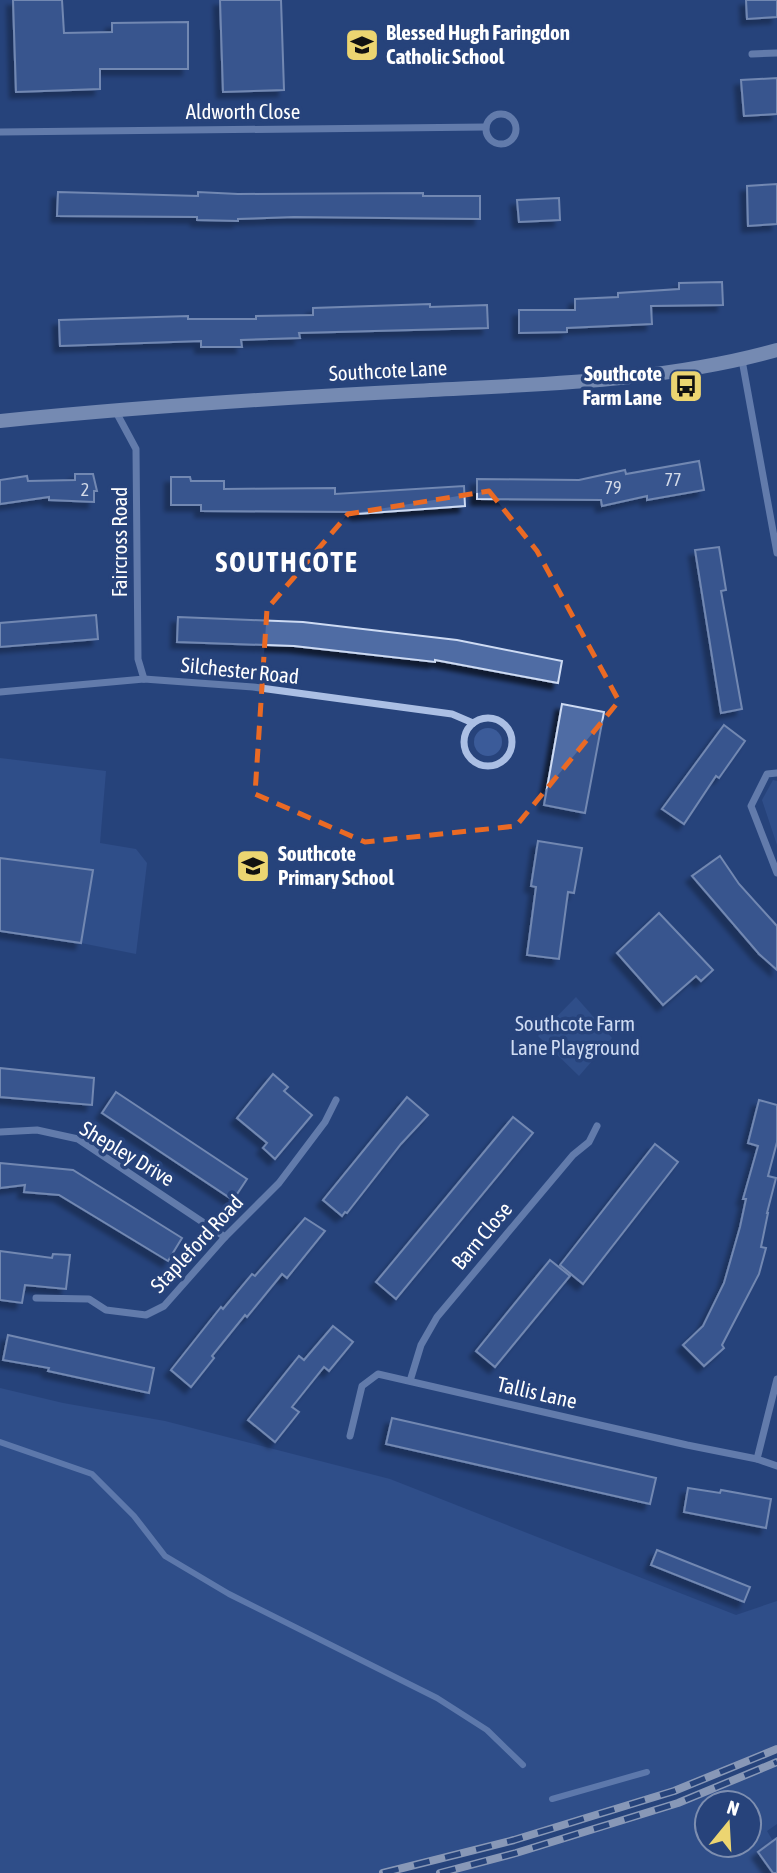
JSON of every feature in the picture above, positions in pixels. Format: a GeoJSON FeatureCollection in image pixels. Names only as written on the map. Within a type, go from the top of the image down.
{"type":"FeatureCollection","features":[{"type":"Feature","properties":{"kind":"street"},"geometry":{"type":"LineString","coordinates":[[751,54],[777,52]]}},
{"type":"Feature","properties":{"kind":"street","name":"Aldworth Close"},"geometry":{"type":"LineString","coordinates":[[503,114],[515,122],[516,132],[511,141],[501,144],[489,137],[486,127],[494,116],[503,114]]}},
{"type":"Feature","properties":{"kind":"street","name":"Aldworth Close"},"geometry":{"type":"LineString","coordinates":[[0,132],[486,127]]}},
{"type":"Feature","properties":{"kind":"street","name":"Southcote Lane"},"geometry":{"type":"LineString","coordinates":[[0,421],[280,398],[620,379],[742,360],[777,350]]}},
{"type":"Feature","properties":{"kind":"street"},"geometry":{"type":"LineString","coordinates":[[742,360],[777,553]]}},
{"type":"Feature","properties":{"kind":"street","name":"Faircross Road"},"geometry":{"type":"LineString","coordinates":[[115,410],[136,449],[138,659],[144,679]]}},
{"type":"Feature","properties":{"kind":"street","name":"Silchester Road"},"geometry":{"type":"LineString","coordinates":[[0,692],[144,679],[253,687],[452,714],[473,723],[488,718],[495,719],[508,728],[513,743],[507,757],[501,762],[486,766],[478,764],[468,755],[464,745],[465,737],[473,723]]}},
{"type":"Feature","properties":{"kind":"street"},"geometry":{"type":"LineString","coordinates":[[777,773],[767,774],[751,806],[777,873]]}},
{"type":"Feature","properties":{"kind":"street","name":"Stapleford Road"},"geometry":{"type":"LineString","coordinates":[[36,1298],[89,1299],[106,1310],[146,1315],[164,1306],[225,1237],[279,1183],[324,1122],[336,1100]]}},
{"type":"Feature","properties":{"kind":"street","name":"Barn Close"},"geometry":{"type":"LineString","coordinates":[[410,1381],[421,1345],[437,1317],[573,1155],[589,1142],[597,1126]]}},
{"type":"Feature","properties":{"kind":"street","name":"Shepley Drive"},"geometry":{"type":"LineString","coordinates":[[0,1132],[37,1130],[78,1139],[225,1237]]}},
{"type":"Feature","properties":{"kind":"street","name":"Tallis Lane"},"geometry":{"type":"LineString","coordinates":[[350,1436],[362,1386],[378,1374],[757,1459],[777,1466]]}},
{"type":"Feature","properties":{"kind":"street"},"geometry":{"type":"LineString","coordinates":[[757,1459],[777,1379]]}},
{"type":"Feature","properties":{"kind":"highlighted area"},"geometry":{"type":"Polygon","coordinates":[[[489,491],[537,551],[619,701],[516,826],[365,842],[255,794],[267,609],[348,514],[489,491]]]}},
{"type":"Feature","properties":{"kind":"green space"},"geometry":{"type":"Polygon","coordinates":[[[488,728],[498,732],[502,742],[498,752],[488,756],[478,752],[474,742],[478,732],[488,728]]]}},
{"type":"Feature","properties":{"kind":"green space"},"geometry":{"type":"Polygon","coordinates":[[[0,758],[106,771],[100,843],[136,849],[147,863],[136,954],[81,943],[93,870],[0,858],[0,758]]]}},
{"type":"Feature","properties":{"kind":"green space"},"geometry":{"type":"Polygon","coordinates":[[[773,780],[777,781],[777,845],[762,800],[773,780]]]}},
{"type":"Feature","properties":{"kind":"green space","name":"Southcote Farm Lane Playground"},"geometry":{"type":"Polygon","coordinates":[[[576,997],[612,1038],[579,1076],[538,1036],[576,997]]]}},
{"type":"Feature","properties":{"kind":"green space"},"geometry":{"type":"Polygon","coordinates":[[[0,1388],[63,1403],[165,1421],[390,1479],[736,1615],[777,1601],[777,1749],[674,1791],[514,1840],[383,1873],[0,1873],[0,1388]]]}},
{"type":"Feature","properties":{"kind":"green space"},"geometry":{"type":"Polygon","coordinates":[[[777,1762],[777,1824],[767,1831],[773,1841],[763,1849],[763,1789],[709,1789],[777,1762]]]}},
{"type":"Feature","properties":{"kind":"green space"},"geometry":{"type":"Polygon","coordinates":[[[693,1795],[693,1859],[762,1859],[773,1873],[440,1873],[516,1853],[693,1795]]]}},
{"type":"Feature","properties":{"kind":"building"},"geometry":{"type":"Polygon","coordinates":[[[13,0],[62,0],[64,33],[112,32],[112,23],[188,22],[188,69],[100,69],[100,89],[16,92],[13,0]]]}},
{"type":"Feature","properties":{"kind":"building"},"geometry":{"type":"Polygon","coordinates":[[[220,0],[281,0],[284,90],[223,92],[220,0]]]}},
{"type":"Feature","properties":{"kind":"building"},"geometry":{"type":"Polygon","coordinates":[[[746,0],[777,0],[777,17],[747,19],[746,0]]]}},
{"type":"Feature","properties":{"kind":"building"},"geometry":{"type":"Polygon","coordinates":[[[777,78],[777,114],[744,116],[741,80],[777,78]]]}},
{"type":"Feature","properties":{"kind":"building"},"geometry":{"type":"Polygon","coordinates":[[[777,184],[777,224],[748,226],[747,186],[777,184]]]}},
{"type":"Feature","properties":{"kind":"building"},"geometry":{"type":"Polygon","coordinates":[[[58,192],[198,196],[198,192],[423,193],[423,196],[480,196],[480,219],[294,217],[238,221],[197,220],[197,217],[57,216],[58,192]]]}},
{"type":"Feature","properties":{"kind":"building"},"geometry":{"type":"Polygon","coordinates":[[[559,198],[560,220],[519,222],[517,200],[559,198]]]}},
{"type":"Feature","properties":{"kind":"building"},"geometry":{"type":"Polygon","coordinates":[[[722,282],[723,305],[651,306],[652,324],[567,328],[567,332],[519,333],[519,310],[575,310],[575,299],[618,297],[618,293],[679,289],[679,283],[722,282]]]}},
{"type":"Feature","properties":{"kind":"building"},"geometry":{"type":"Polygon","coordinates":[[[430,304],[430,307],[487,305],[488,328],[299,333],[300,338],[241,340],[242,347],[201,347],[201,341],[60,346],[59,320],[188,316],[188,319],[256,319],[256,316],[313,315],[313,308],[430,304]]]}},
{"type":"Feature","properties":{"kind":"building"},"geometry":{"type":"Polygon","coordinates":[[[699,461],[704,490],[647,500],[647,496],[602,506],[601,500],[477,499],[477,479],[579,480],[625,470],[626,474],[699,461]]]}},
{"type":"Feature","properties":{"kind":"building"},"geometry":{"type":"Polygon","coordinates":[[[75,474],[93,474],[97,491],[94,491],[94,502],[49,500],[49,497],[0,504],[0,480],[27,476],[28,481],[75,480],[75,474]]]}},
{"type":"Feature","properties":{"kind":"building"},"geometry":{"type":"Polygon","coordinates":[[[171,477],[190,477],[191,481],[224,481],[224,489],[335,488],[335,494],[464,486],[465,506],[357,514],[201,511],[201,505],[171,505],[171,477]]]}},
{"type":"Feature","properties":{"kind":"building"},"geometry":{"type":"Polygon","coordinates":[[[719,547],[726,590],[721,591],[742,709],[721,713],[695,550],[719,547]]]}},
{"type":"Feature","properties":{"kind":"building"},"geometry":{"type":"Polygon","coordinates":[[[96,615],[98,639],[0,647],[0,623],[96,615]]]}},
{"type":"Feature","properties":{"kind":"building"},"geometry":{"type":"Polygon","coordinates":[[[178,617],[303,622],[457,640],[562,661],[558,683],[435,660],[294,646],[177,642],[178,617]]]}},
{"type":"Feature","properties":{"kind":"building"},"geometry":{"type":"Polygon","coordinates":[[[562,704],[604,712],[585,813],[544,805],[562,704]]]}},
{"type":"Feature","properties":{"kind":"building"},"geometry":{"type":"Polygon","coordinates":[[[724,725],[745,741],[719,778],[716,776],[684,824],[662,809],[724,725]]]}},
{"type":"Feature","properties":{"kind":"building"},"geometry":{"type":"Polygon","coordinates":[[[538,841],[582,848],[574,893],[568,892],[559,959],[527,955],[536,887],[531,886],[538,841]]]}},
{"type":"Feature","properties":{"kind":"building"},"geometry":{"type":"Polygon","coordinates":[[[720,856],[739,884],[777,926],[777,970],[759,954],[692,876],[720,856]]]}},
{"type":"Feature","properties":{"kind":"building"},"geometry":{"type":"Polygon","coordinates":[[[0,858],[93,870],[81,943],[0,931],[0,858]]]}},
{"type":"Feature","properties":{"kind":"building"},"geometry":{"type":"Polygon","coordinates":[[[659,913],[713,970],[701,981],[696,976],[663,1005],[617,953],[659,913]]]}},
{"type":"Feature","properties":{"kind":"building"},"geometry":{"type":"Polygon","coordinates":[[[0,1068],[94,1078],[92,1105],[0,1097],[0,1068]]]}},
{"type":"Feature","properties":{"kind":"building"},"geometry":{"type":"Polygon","coordinates":[[[273,1074],[288,1087],[284,1091],[312,1115],[275,1159],[263,1148],[267,1143],[237,1118],[273,1074]]]}},
{"type":"Feature","properties":{"kind":"building"},"geometry":{"type":"Polygon","coordinates":[[[116,1092],[247,1179],[233,1200],[102,1113],[116,1092]]]}},
{"type":"Feature","properties":{"kind":"building"},"geometry":{"type":"Polygon","coordinates":[[[407,1097],[428,1115],[342,1216],[323,1200],[407,1097]]]}},
{"type":"Feature","properties":{"kind":"building"},"geometry":{"type":"Polygon","coordinates":[[[759,1100],[777,1105],[777,1142],[768,1176],[776,1178],[761,1247],[766,1248],[759,1274],[722,1345],[724,1348],[704,1366],[683,1345],[703,1326],[724,1283],[758,1146],[748,1143],[759,1100]]]}},
{"type":"Feature","properties":{"kind":"building"},"geometry":{"type":"Polygon","coordinates":[[[513,1117],[533,1133],[396,1299],[376,1282],[513,1117]]]}},
{"type":"Feature","properties":{"kind":"building"},"geometry":{"type":"Polygon","coordinates":[[[655,1144],[678,1162],[583,1284],[560,1265],[655,1144]]]}},
{"type":"Feature","properties":{"kind":"building"},"geometry":{"type":"Polygon","coordinates":[[[0,1163],[73,1170],[182,1238],[168,1261],[59,1195],[24,1192],[25,1185],[0,1188],[0,1163]]]}},
{"type":"Feature","properties":{"kind":"building"},"geometry":{"type":"Polygon","coordinates":[[[305,1218],[325,1231],[287,1278],[282,1274],[247,1317],[245,1315],[191,1387],[171,1370],[221,1307],[223,1309],[252,1274],[255,1276],[305,1218]]]}},
{"type":"Feature","properties":{"kind":"building"},"geometry":{"type":"Polygon","coordinates":[[[0,1251],[52,1258],[53,1254],[70,1255],[66,1289],[25,1285],[22,1303],[0,1300],[0,1251]]]}},
{"type":"Feature","properties":{"kind":"building"},"geometry":{"type":"Polygon","coordinates":[[[550,1260],[570,1276],[495,1367],[476,1351],[550,1260]]]}},
{"type":"Feature","properties":{"kind":"building"},"geometry":{"type":"Polygon","coordinates":[[[333,1326],[353,1342],[329,1371],[324,1367],[292,1407],[299,1412],[275,1442],[248,1420],[299,1356],[304,1360],[333,1326]]]}},
{"type":"Feature","properties":{"kind":"building"},"geometry":{"type":"Polygon","coordinates":[[[8,1335],[154,1368],[149,1393],[48,1371],[49,1368],[3,1360],[8,1335]]]}},
{"type":"Feature","properties":{"kind":"building"},"geometry":{"type":"Polygon","coordinates":[[[392,1418],[656,1478],[650,1504],[386,1444],[392,1418]]]}},
{"type":"Feature","properties":{"kind":"building"},"geometry":{"type":"Polygon","coordinates":[[[688,1488],[720,1493],[721,1490],[771,1499],[766,1528],[684,1512],[688,1488]]]}},
{"type":"Feature","properties":{"kind":"building"},"geometry":{"type":"Polygon","coordinates":[[[657,1550],[750,1587],[744,1602],[651,1565],[657,1550]]]}},
{"type":"Feature","properties":{"kind":"building"},"geometry":{"type":"Polygon","coordinates":[[[777,1838],[777,1873],[773,1873],[763,1859],[763,1848],[777,1838]]]}},
{"type":"Feature","properties":{"kind":"waterway"},"geometry":{"type":"LineString","coordinates":[[0,1442],[92,1474],[134,1516],[165,1556],[229,1594],[437,1698],[487,1730],[523,1765]]}},
{"type":"Feature","properties":{"kind":"waterway"},"geometry":{"type":"LineString","coordinates":[[552,1799],[647,1772]]}},
{"type":"Feature","properties":{"kind":"railway"},"geometry":{"type":"LineString","coordinates":[[383,1873],[514,1840],[674,1791],[777,1749]]}},
{"type":"Feature","properties":{"kind":"railway"},"geometry":{"type":"LineString","coordinates":[[440,1873],[516,1853],[678,1803],[777,1762]]}},
{"type":"Feature","properties":{"kind":"place","name":"Blessed Hugh Faringdon Catholic School"},"geometry":{"type":"Point","coordinates":[362,45]}},
{"type":"Feature","properties":{"kind":"place","name":"Southcote Farm Lane"},"geometry":{"type":"Point","coordinates":[686,386]}},
{"type":"Feature","properties":{"kind":"place","name":"Southcote Primary School"},"geometry":{"type":"Point","coordinates":[253,866]}},
{"type":"Feature","properties":{"kind":"district","name":"SOUTHCOTE"},"geometry":{"type":"Point","coordinates":[287,562]}}]}
